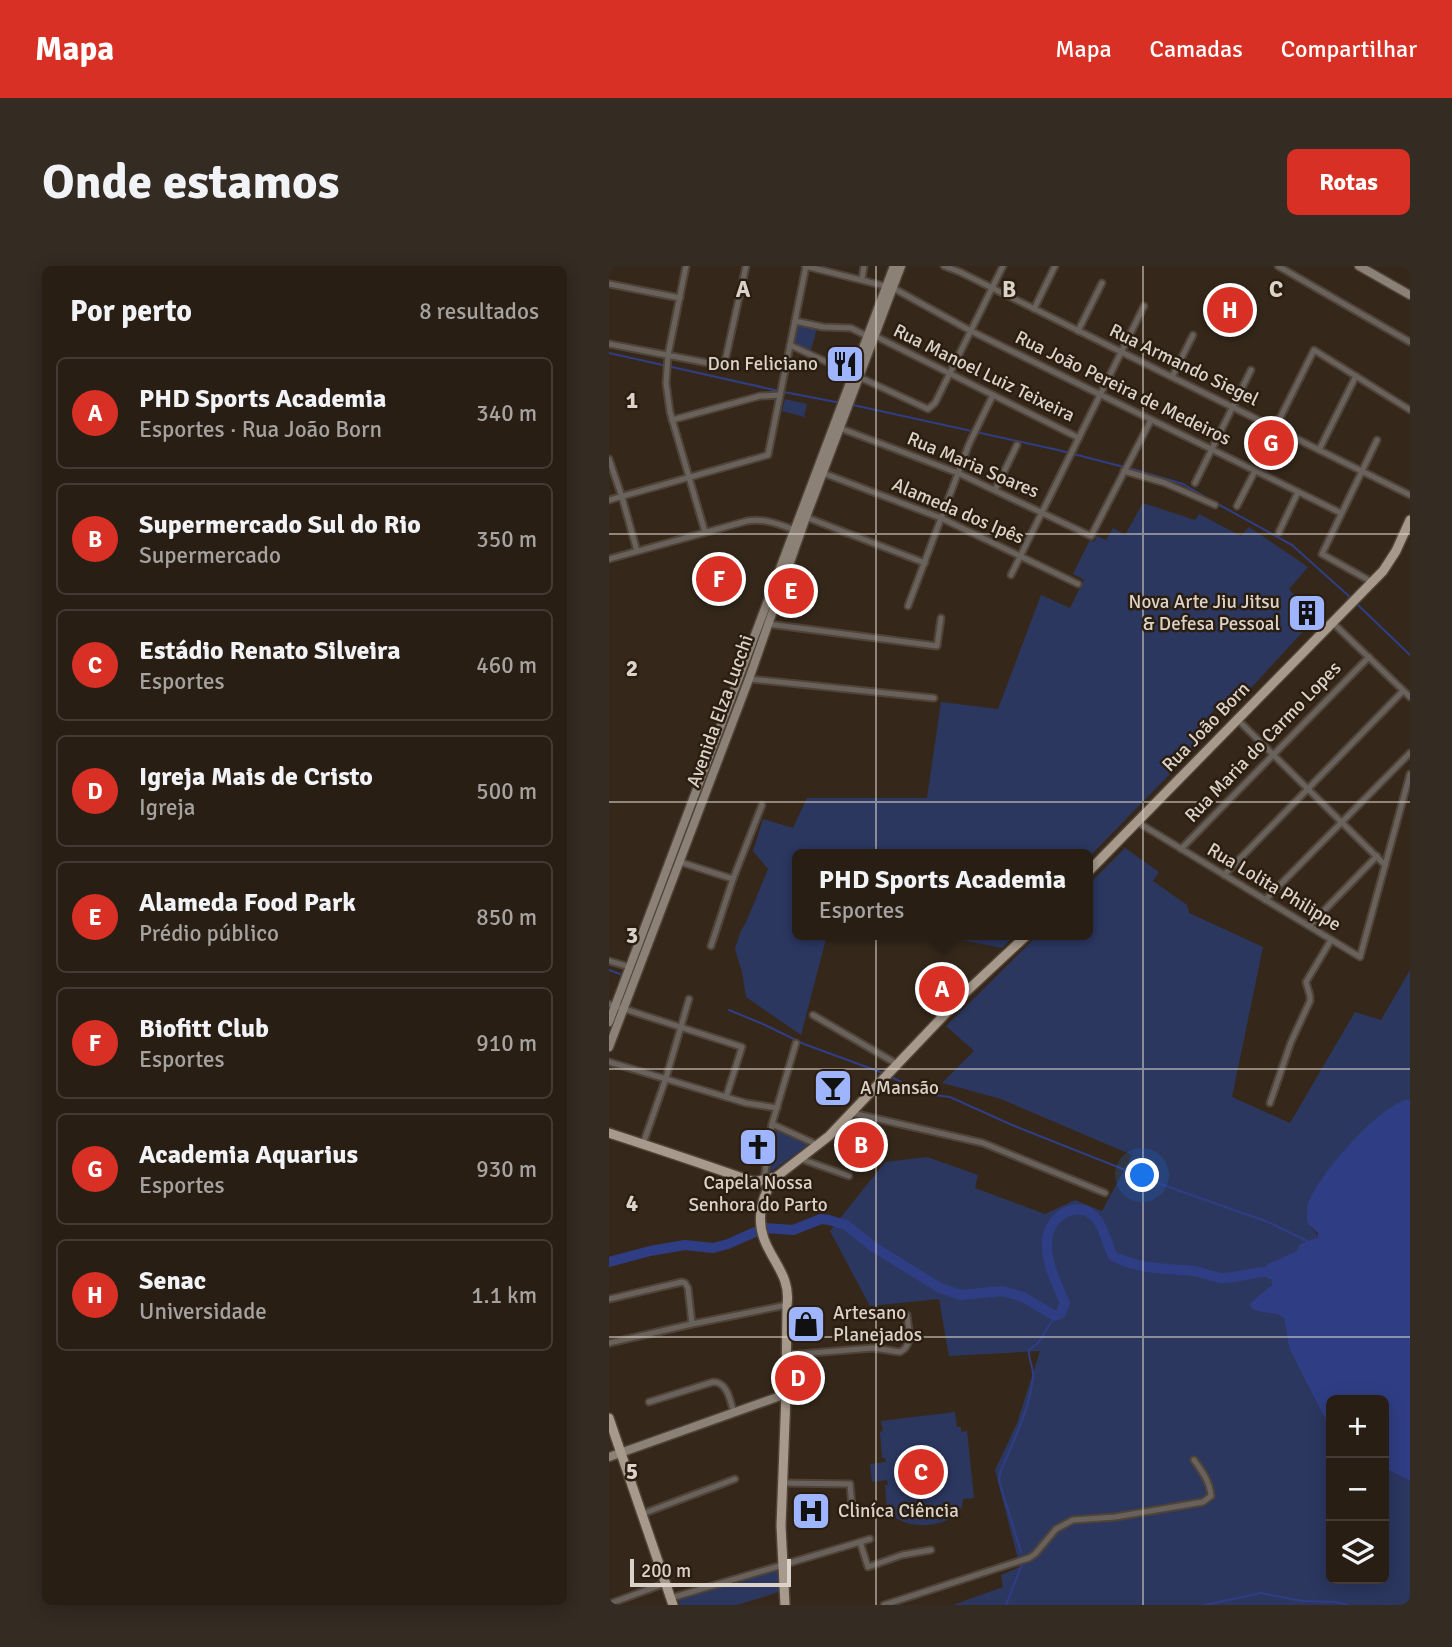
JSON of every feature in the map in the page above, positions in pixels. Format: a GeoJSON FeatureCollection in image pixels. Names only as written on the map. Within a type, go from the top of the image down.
{"type":"FeatureCollection","features":[{"type":"Feature","properties":{"kind":"main road","name":"Avenida Elza Lucchi"},"geometry":{"type":"LineString","coordinates":[[890,287],[894,266]]}},
{"type":"Feature","properties":{"kind":"main road","name":"Avenida Elza Lucchi"},"geometry":{"type":"LineString","coordinates":[[609,1047],[616,1007],[713,744],[890,287],[901,266]]}},
{"type":"Feature","properties":{"kind":"main road"},"geometry":{"type":"LineString","coordinates":[[1359,266],[1410,295]]}},
{"type":"Feature","properties":{"kind":"main road","name":"Avenida Elza Lucchi"},"geometry":{"type":"LineString","coordinates":[[803,516],[823,473],[837,427]]}},
{"type":"Feature","properties":{"kind":"main road","name":"Rua João Born"},"geometry":{"type":"LineString","coordinates":[[1093,867],[1372,582],[1393,558],[1410,520]]}},
{"type":"Feature","properties":{"kind":"main road","name":"Avenida Elza Lucchi"},"geometry":{"type":"LineString","coordinates":[[609,1022],[680,862],[749,679],[797,531]]}},
{"type":"Feature","properties":{"kind":"main road"},"geometry":{"type":"LineString","coordinates":[[713,744],[723,747]]}},
{"type":"Feature","properties":{"kind":"main road"},"geometry":{"type":"LineString","coordinates":[[785,1605],[781,1526],[789,1294],[785,1280],[764,1239],[759,1213],[764,1196],[776,1177],[818,1145],[852,1113],[968,990],[1022,940]]}},
{"type":"Feature","properties":{"kind":"main road"},"geometry":{"type":"LineString","coordinates":[[609,1133],[759,1181],[776,1177]]}},
{"type":"Feature","properties":{"kind":"main road"},"geometry":{"type":"LineString","coordinates":[[759,1181],[764,1196]]}},
{"type":"Feature","properties":{"kind":"main road"},"geometry":{"type":"LineString","coordinates":[[609,1457],[786,1394]]}},
{"type":"Feature","properties":{"kind":"main road"},"geometry":{"type":"LineString","coordinates":[[609,1418],[672,1601]]}},
{"type":"Feature","properties":{"kind":"street"},"geometry":{"type":"LineString","coordinates":[[686,266],[668,356],[667,393],[672,420],[705,532]]}},
{"type":"Feature","properties":{"kind":"street"},"geometry":{"type":"LineString","coordinates":[[609,344],[725,366],[746,266]]}},
{"type":"Feature","properties":{"kind":"street"},"geometry":{"type":"LineString","coordinates":[[609,500],[768,455],[806,266]]}},
{"type":"Feature","properties":{"kind":"street","name":"Rua João Pereira de Medeiros"},"geometry":{"type":"LineString","coordinates":[[806,266],[890,287],[971,331],[1341,513]]}},
{"type":"Feature","properties":{"kind":"street"},"geometry":{"type":"LineString","coordinates":[[862,279],[864,266]]}},
{"type":"Feature","properties":{"kind":"street","name":"Rua Armando Siegel"},"geometry":{"type":"LineString","coordinates":[[944,266],[961,269],[992,288],[1410,495]]}},
{"type":"Feature","properties":{"kind":"street"},"geometry":{"type":"LineString","coordinates":[[790,345],[930,408],[950,374],[1003,266]]}},
{"type":"Feature","properties":{"kind":"street"},"geometry":{"type":"LineString","coordinates":[[1034,309],[1055,266]]}},
{"type":"Feature","properties":{"kind":"street"},"geometry":{"type":"LineString","coordinates":[[1278,266],[1410,342]]}},
{"type":"Feature","properties":{"kind":"street"},"geometry":{"type":"LineString","coordinates":[[1078,331],[1102,283]]}},
{"type":"Feature","properties":{"kind":"street"},"geometry":{"type":"LineString","coordinates":[[609,284],[680,298]]}},
{"type":"Feature","properties":{"kind":"street"},"geometry":{"type":"LineString","coordinates":[[1011,575],[1144,306]]}},
{"type":"Feature","properties":{"kind":"street","name":"Rua Manoel Luiz Teixeira"},"geometry":{"type":"LineString","coordinates":[[795,321],[823,327],[852,328],[1079,438]]}},
{"type":"Feature","properties":{"kind":"street"},"geometry":{"type":"LineString","coordinates":[[1172,377],[1193,335]]}},
{"type":"Feature","properties":{"kind":"street"},"geometry":{"type":"LineString","coordinates":[[1275,428],[1314,351],[1410,410]]}},
{"type":"Feature","properties":{"kind":"street"},"geometry":{"type":"LineString","coordinates":[[1195,483],[1251,370]]}},
{"type":"Feature","properties":{"kind":"street"},"geometry":{"type":"LineString","coordinates":[[1319,450],[1356,376]]}},
{"type":"Feature","properties":{"kind":"street"},"geometry":{"type":"LineString","coordinates":[[672,420],[781,392]]}},
{"type":"Feature","properties":{"kind":"street"},"geometry":{"type":"LineString","coordinates":[[908,606],[973,435],[993,395]]}},
{"type":"Feature","properties":{"kind":"street"},"geometry":{"type":"LineString","coordinates":[[1151,420],[1126,468],[1215,505]]}},
{"type":"Feature","properties":{"kind":"street","name":"Rua Maria Soares"},"geometry":{"type":"LineString","coordinates":[[837,427],[958,473],[1091,536],[1126,468]]}},
{"type":"Feature","properties":{"kind":"street"},"geometry":{"type":"LineString","coordinates":[[1372,582],[1322,554],[1377,440]]}},
{"type":"Feature","properties":{"kind":"street"},"geometry":{"type":"LineString","coordinates":[[995,490],[1017,445]]}},
{"type":"Feature","properties":{"kind":"street"},"geometry":{"type":"LineString","coordinates":[[609,459],[637,551]]}},
{"type":"Feature","properties":{"kind":"street"},"geometry":{"type":"LineString","coordinates":[[1237,506],[1255,471]]}},
{"type":"Feature","properties":{"kind":"street","name":"Alameda dos Ipês"},"geometry":{"type":"LineString","coordinates":[[823,473],[941,518],[1078,584]]}},
{"type":"Feature","properties":{"kind":"street"},"geometry":{"type":"LineString","coordinates":[[1279,532],[1298,492]]}},
{"type":"Feature","properties":{"kind":"street"},"geometry":{"type":"LineString","coordinates":[[803,516],[925,563]]}},
{"type":"Feature","properties":{"kind":"street"},"geometry":{"type":"LineString","coordinates":[[609,559],[754,520],[769,521],[797,531]]}},
{"type":"Feature","properties":{"kind":"street"},"geometry":{"type":"LineString","coordinates":[[768,624],[937,646],[941,618]]}},
{"type":"Feature","properties":{"kind":"street"},"geometry":{"type":"LineString","coordinates":[[1332,622],[1410,697]]}},
{"type":"Feature","properties":{"kind":"street","name":"Rua Maria do Carmo Lopes"},"geometry":{"type":"LineString","coordinates":[[1181,849],[1369,657]]}},
{"type":"Feature","properties":{"kind":"street"},"geometry":{"type":"LineString","coordinates":[[749,679],[934,698]]}},
{"type":"Feature","properties":{"kind":"street"},"geometry":{"type":"LineString","coordinates":[[1224,875],[1403,691]]}},
{"type":"Feature","properties":{"kind":"street"},"geometry":{"type":"LineString","coordinates":[[1237,719],[1385,864],[1410,774]]}},
{"type":"Feature","properties":{"kind":"street"},"geometry":{"type":"LineString","coordinates":[[1265,900],[1410,753]]}},
{"type":"Feature","properties":{"kind":"street"},"geometry":{"type":"LineString","coordinates":[[711,946],[733,879],[762,805]]}},
{"type":"Feature","properties":{"kind":"street","name":"Rua Lolita Philippe"},"geometry":{"type":"LineString","coordinates":[[1137,822],[1360,957],[1385,864]]}},
{"type":"Feature","properties":{"kind":"street"},"geometry":{"type":"LineString","coordinates":[[1309,926],[1377,856]]}},
{"type":"Feature","properties":{"kind":"street"},"geometry":{"type":"LineString","coordinates":[[680,862],[733,879]]}},
{"type":"Feature","properties":{"kind":"street"},"geometry":{"type":"LineString","coordinates":[[1270,1104],[1293,1037],[1310,1001],[1306,982],[1332,940]]}},
{"type":"Feature","properties":{"kind":"street"},"geometry":{"type":"LineString","coordinates":[[609,961],[630,967]]}},
{"type":"Feature","properties":{"kind":"street"},"geometry":{"type":"LineString","coordinates":[[643,1144],[689,999]]}},
{"type":"Feature","properties":{"kind":"street"},"geometry":{"type":"LineString","coordinates":[[616,1007],[742,1047],[726,1097]]}},
{"type":"Feature","properties":{"kind":"street"},"geometry":{"type":"LineString","coordinates":[[813,1014],[897,1064]]}},
{"type":"Feature","properties":{"kind":"street"},"geometry":{"type":"LineString","coordinates":[[759,1181],[772,1124],[796,1043]]}},
{"type":"Feature","properties":{"kind":"street"},"geometry":{"type":"LineString","coordinates":[[609,1062],[755,1105],[777,1108]]}},
{"type":"Feature","properties":{"kind":"street"},"geometry":{"type":"LineString","coordinates":[[852,1113],[983,1143],[1105,1193]]}},
{"type":"Feature","properties":{"kind":"street"},"geometry":{"type":"LineString","coordinates":[[772,1124],[818,1145]]}},
{"type":"Feature","properties":{"kind":"street"},"geometry":{"type":"LineString","coordinates":[[801,1159],[849,1176]]}},
{"type":"Feature","properties":{"kind":"street"},"geometry":{"type":"LineString","coordinates":[[609,1298],[682,1282],[688,1288],[692,1324]]}},
{"type":"Feature","properties":{"kind":"street"},"geometry":{"type":"LineString","coordinates":[[609,1343],[787,1305]]}},
{"type":"Feature","properties":{"kind":"street"},"geometry":{"type":"LineString","coordinates":[[787,1355],[873,1348],[900,1352],[908,1347],[909,1343],[907,1315]]}},
{"type":"Feature","properties":{"kind":"street"},"geometry":{"type":"LineString","coordinates":[[649,1402],[713,1381],[724,1385],[734,1413]]}},
{"type":"Feature","properties":{"kind":"street"},"geometry":{"type":"LineString","coordinates":[[884,1605],[1028,1558],[1035,1554],[1056,1529],[1067,1522],[1203,1502],[1210,1496],[1210,1490],[1206,1478],[1194,1460]]}},
{"type":"Feature","properties":{"kind":"street"},"geometry":{"type":"LineString","coordinates":[[642,1514],[735,1479]]}},
{"type":"Feature","properties":{"kind":"street"},"geometry":{"type":"LineString","coordinates":[[783,1483],[850,1484],[852,1507]]}},
{"type":"Feature","properties":{"kind":"street"},"geometry":{"type":"LineString","coordinates":[[672,1601],[870,1539]]}},
{"type":"Feature","properties":{"kind":"street"},"geometry":{"type":"LineString","coordinates":[[860,1542],[868,1567],[902,1555],[931,1549]]}},
{"type":"Feature","properties":{"kind":"street"},"geometry":{"type":"LineString","coordinates":[[609,1604],[666,1583]]}},
{"type":"Feature","properties":{"kind":"shaded area"},"geometry":{"type":"Polygon","coordinates":[[[797,323],[817,328],[811,350],[791,343],[797,323]]]}},
{"type":"Feature","properties":{"kind":"shaded area"},"geometry":{"type":"Polygon","coordinates":[[[785,399],[807,404],[804,417],[782,411],[785,399]]]}},
{"type":"Feature","properties":{"kind":"shaded area"},"geometry":{"type":"Polygon","coordinates":[[[1143,503],[1195,520],[1199,514],[1241,536],[1249,527],[1308,567],[1289,589],[1299,601],[1293,608],[1308,626],[1227,714],[1218,705],[1199,728],[1207,736],[1093,853],[1093,849],[792,849],[792,940],[826,940],[801,1035],[746,997],[735,949],[768,869],[753,851],[763,819],[793,828],[807,798],[927,798],[941,702],[998,709],[1041,595],[1070,608],[1084,580],[1073,574],[1090,540],[1094,542],[1097,536],[1106,540],[1113,528],[1125,535],[1143,503]]]}},
{"type":"Feature","properties":{"kind":"shaded area"},"geometry":{"type":"Polygon","coordinates":[[[1125,848],[1159,872],[1153,881],[1187,905],[1189,913],[1263,947],[1232,1097],[1290,1123],[1355,1012],[1381,1020],[1410,970],[1410,1099],[1397,1104],[1382,1115],[1347,1147],[1332,1166],[1319,1185],[1306,1215],[1318,1237],[1300,1244],[1297,1252],[1266,1266],[1273,1283],[1250,1305],[1255,1310],[1284,1318],[1289,1348],[1326,1419],[1326,1584],[1389,1584],[1389,1470],[1410,1481],[1410,1605],[953,1605],[1003,1587],[1001,1575],[1020,1567],[995,1470],[1017,1423],[1040,1351],[949,1356],[939,1299],[870,1306],[830,1231],[885,1162],[927,1157],[978,1175],[975,1188],[1045,1214],[1075,1200],[1102,1211],[1132,1155],[1001,1099],[942,1083],[974,1051],[946,1026],[1033,940],[1093,940],[1093,880],[1125,848]]]}},
{"type":"Feature","properties":{"kind":"shaded area"},"geometry":{"type":"Polygon","coordinates":[[[962,940],[1010,940],[1002,948],[962,940]]]}},
{"type":"Feature","properties":{"kind":"shaded area"},"geometry":{"type":"Polygon","coordinates":[[[1410,1099],[1410,1481],[1389,1470],[1389,1395],[1326,1395],[1326,1419],[1289,1348],[1284,1318],[1255,1310],[1250,1304],[1272,1285],[1272,1280],[1266,1277],[1266,1266],[1297,1251],[1300,1244],[1318,1237],[1318,1233],[1308,1224],[1306,1216],[1312,1194],[1322,1178],[1366,1127],[1397,1104],[1410,1099]]]}},
{"type":"Feature","properties":{"kind":"shaded area"},"geometry":{"type":"Polygon","coordinates":[[[778,1131],[807,1143],[807,1146],[769,1173],[774,1135],[778,1131]]]}},
{"type":"Feature","properties":{"kind":"shaded area"},"geometry":{"type":"Polygon","coordinates":[[[955,1412],[957,1427],[961,1427],[961,1432],[967,1431],[974,1498],[963,1499],[961,1509],[944,1522],[931,1525],[907,1523],[887,1511],[887,1480],[872,1482],[870,1464],[886,1462],[885,1458],[882,1458],[881,1421],[955,1412]]]}},
{"type":"Feature","properties":{"kind":"shaded area"},"geometry":{"type":"Polygon","coordinates":[[[778,1569],[782,1590],[737,1605],[680,1605],[678,1599],[778,1569]]]}},
{"type":"Feature","properties":{"kind":"waterway"},"geometry":{"type":"LineString","coordinates":[[609,353],[779,391]]}},
{"type":"Feature","properties":{"kind":"waterway"},"geometry":{"type":"LineString","coordinates":[[784,392],[841,403]]}},
{"type":"Feature","properties":{"kind":"waterway"},"geometry":{"type":"LineString","coordinates":[[853,405],[1124,467]]}},
{"type":"Feature","properties":{"kind":"waterway"},"geometry":{"type":"LineString","coordinates":[[1129,468],[1183,484],[1212,501]]}},
{"type":"Feature","properties":{"kind":"waterway"},"geometry":{"type":"LineString","coordinates":[[1216,503],[1292,545],[1351,598]]}},
{"type":"Feature","properties":{"kind":"waterway"},"geometry":{"type":"LineString","coordinates":[[1358,605],[1410,655]]}},
{"type":"Feature","properties":{"kind":"waterway"},"geometry":{"type":"LineString","coordinates":[[609,970],[620,974]]}},
{"type":"Feature","properties":{"kind":"waterway"},"geometry":{"type":"LineString","coordinates":[[729,1010],[804,1044],[883,1073]]}},
{"type":"Feature","properties":{"kind":"waterway"},"geometry":{"type":"LineString","coordinates":[[893,1078],[927,1094],[950,1097],[1012,1125],[1163,1185],[1268,1222],[1307,1241]]}},
{"type":"Feature","properties":{"kind":"waterway"},"geometry":{"type":"LineString","coordinates":[[765,1228],[793,1230],[821,1219],[846,1225],[872,1246],[940,1288],[961,1295],[1003,1291],[1023,1297],[1055,1316],[1061,1313],[1065,1303],[1050,1265],[1047,1240],[1053,1223],[1066,1212],[1074,1210],[1090,1213],[1097,1220],[1113,1256],[1123,1261],[1153,1268],[1194,1271],[1222,1278],[1266,1272]]}},
{"type":"Feature","properties":{"kind":"waterway"},"geometry":{"type":"LineString","coordinates":[[609,1262],[685,1245],[713,1248],[755,1232]]}},
{"type":"Feature","properties":{"kind":"waterway"},"geometry":{"type":"LineString","coordinates":[[1021,1552],[999,1481],[1000,1473],[1028,1402],[1033,1374],[1029,1350],[1038,1343],[1055,1316]]}},
{"type":"Feature","properties":{"kind":"waterway"},"geometry":{"type":"LineString","coordinates":[[1006,1605],[1022,1564]]}},
{"type":"Feature","properties":{"kind":"waterway"},"geometry":{"type":"LineString","coordinates":[[1205,1605],[1261,1593],[1302,1601],[1347,1605]]}},
{"type":"Feature","properties":{"kind":"place","name":"Senac"},"geometry":{"type":"Point","coordinates":[1230,310]}},
{"type":"Feature","properties":{"kind":"place","name":"Don Feliciano"},"geometry":{"type":"Point","coordinates":[845,364]}},
{"type":"Feature","properties":{"kind":"place","name":"Academia Aquarius"},"geometry":{"type":"Point","coordinates":[1271,443]}},
{"type":"Feature","properties":{"kind":"place","name":"Biofitt Club"},"geometry":{"type":"Point","coordinates":[719,579]}},
{"type":"Feature","properties":{"kind":"place","name":"Alameda Food Park"},"geometry":{"type":"Point","coordinates":[791,591]}},
{"type":"Feature","properties":{"kind":"place","name":"Nova Arte Jiu Jitsu & Defesa Pessoal"},"geometry":{"type":"Point","coordinates":[1307,613]}},
{"type":"Feature","properties":{"kind":"place","name":"PHD Sports Academia"},"geometry":{"type":"Point","coordinates":[942,989]}},
{"type":"Feature","properties":{"kind":"place","name":"A Mansão"},"geometry":{"type":"Point","coordinates":[833,1088]}},
{"type":"Feature","properties":{"kind":"place","name":"Supermercado Sul do Rio"},"geometry":{"type":"Point","coordinates":[861,1145]}},
{"type":"Feature","properties":{"kind":"place","name":"Capela Nossa Senhora do Parto"},"geometry":{"type":"Point","coordinates":[758,1147]}},
{"type":"Feature","properties":{"kind":"place","name":"Artesano Planejados"},"geometry":{"type":"Point","coordinates":[806,1324]}},
{"type":"Feature","properties":{"kind":"place","name":"Igreja Mais de Cristo"},"geometry":{"type":"Point","coordinates":[798,1378]}},
{"type":"Feature","properties":{"kind":"place","name":"Estádio Renato Silveira"},"geometry":{"type":"Point","coordinates":[921,1472]}},
{"type":"Feature","properties":{"kind":"place","name":"Cliníca Ciência"},"geometry":{"type":"Point","coordinates":[811,1511]}}]}
